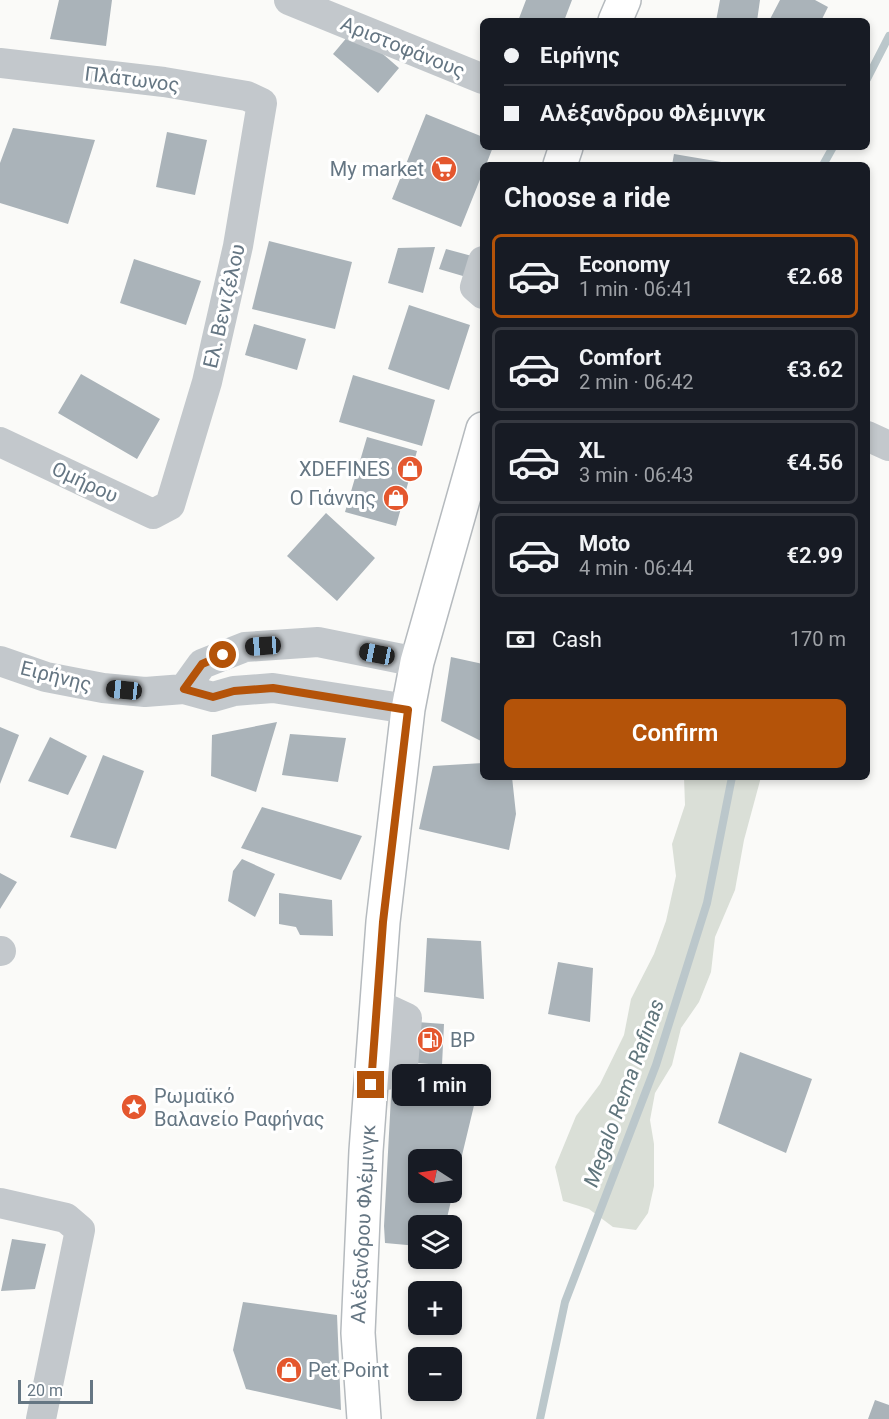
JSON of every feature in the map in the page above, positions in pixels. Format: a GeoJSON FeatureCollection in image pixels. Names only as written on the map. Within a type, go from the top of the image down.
{"type":"FeatureCollection","features":[{"type":"Feature","properties":{"kind":"main road"},"geometry":{"type":"LineString","coordinates":[[616,18],[624,0]]}},
{"type":"Feature","properties":{"kind":"main road","name":"Αλέξανδρου Φλέμινγκ"},"geometry":{"type":"LineString","coordinates":[[364,1419],[358,1333],[366,1150],[383,922],[408,710],[417,662],[480,440]]}},
{"type":"Feature","properties":{"kind":"street","name":"Αριστοφάνους"},"geometry":{"type":"LineString","coordinates":[[289,0],[480,79]]}},
{"type":"Feature","properties":{"kind":"street","name":"Πλάτωνος"},"geometry":{"type":"LineString","coordinates":[[0,63],[164,82],[247,96],[262,103]]}},
{"type":"Feature","properties":{"kind":"street","name":"Ελ. Βενιζέλου"},"geometry":{"type":"LineString","coordinates":[[170,505],[207,382],[238,246],[262,103]]}},
{"type":"Feature","properties":{"kind":"street"},"geometry":{"type":"LineString","coordinates":[[480,271],[475,287],[480,291]]}},
{"type":"Feature","properties":{"kind":"street"},"geometry":{"type":"LineString","coordinates":[[870,437],[889,446]]}},
{"type":"Feature","properties":{"kind":"street","name":"Ομήρου"},"geometry":{"type":"LineString","coordinates":[[0,442],[153,514],[170,505]]}},
{"type":"Feature","properties":{"kind":"street"},"geometry":{"type":"LineString","coordinates":[[184,689],[202,664],[245,647],[318,642],[417,662]]}},
{"type":"Feature","properties":{"kind":"street","name":"Ειρήνης"},"geometry":{"type":"LineString","coordinates":[[0,661],[46,677],[103,688],[145,692],[184,689],[213,697],[234,691],[273,688],[408,710]]}},
{"type":"Feature","properties":{"kind":"street"},"geometry":{"type":"LineString","coordinates":[[387,1076],[403,1066],[406,1018],[392,1011]]}},
{"type":"Feature","properties":{"kind":"street"},"geometry":{"type":"LineString","coordinates":[[0,1203],[66,1218],[80,1230],[41,1419]]}},
{"type":"Feature","properties":{"kind":"shaded area"},"geometry":{"type":"Polygon","coordinates":[[[684,780],[760,780],[744,840],[735,890],[715,937],[711,972],[699,1002],[681,1028],[672,1065],[655,1093],[650,1120],[654,1144],[654,1186],[648,1213],[636,1230],[613,1227],[589,1209],[563,1201],[555,1167],[576,1116],[600,1084],[624,1035],[631,999],[654,954],[666,921],[676,876],[672,844],[685,805],[684,780]]]}},
{"type":"Feature","properties":{"kind":"building"},"geometry":{"type":"Polygon","coordinates":[[[59,0],[112,0],[106,46],[50,39],[59,0]]]}},
{"type":"Feature","properties":{"kind":"building"},"geometry":{"type":"Polygon","coordinates":[[[526,0],[572,0],[565,18],[519,18],[526,0]]]}},
{"type":"Feature","properties":{"kind":"building"},"geometry":{"type":"Polygon","coordinates":[[[720,0],[760,0],[757,18],[717,18],[720,0]]]}},
{"type":"Feature","properties":{"kind":"building"},"geometry":{"type":"Polygon","coordinates":[[[780,0],[815,0],[828,7],[822,18],[771,18],[780,0]]]}},
{"type":"Feature","properties":{"kind":"building"},"geometry":{"type":"Polygon","coordinates":[[[354,29],[399,68],[378,93],[333,54],[354,29]]]}},
{"type":"Feature","properties":{"kind":"building","name":"My market"},"geometry":{"type":"Polygon","coordinates":[[[426,114],[480,136],[480,150],[492,150],[487,162],[480,162],[480,180],[461,227],[392,199],[426,114]]]}},
{"type":"Feature","properties":{"kind":"building"},"geometry":{"type":"Polygon","coordinates":[[[13,128],[95,140],[68,224],[0,203],[0,163],[13,128]]]}},
{"type":"Feature","properties":{"kind":"building"},"geometry":{"type":"Polygon","coordinates":[[[167,132],[207,140],[195,195],[156,187],[167,132]]]}},
{"type":"Feature","properties":{"kind":"building"},"geometry":{"type":"Polygon","coordinates":[[[674,154],[721,162],[673,162],[674,154]]]}},
{"type":"Feature","properties":{"kind":"building"},"geometry":{"type":"Polygon","coordinates":[[[269,241],[352,262],[335,329],[252,309],[269,241]]]}},
{"type":"Feature","properties":{"kind":"building"},"geometry":{"type":"Polygon","coordinates":[[[435,247],[423,293],[388,283],[398,248],[435,247]]]}},
{"type":"Feature","properties":{"kind":"building"},"geometry":{"type":"Polygon","coordinates":[[[446,249],[480,258],[480,281],[439,269],[446,249]]]}},
{"type":"Feature","properties":{"kind":"building"},"geometry":{"type":"Polygon","coordinates":[[[134,259],[201,281],[186,325],[120,303],[134,259]]]}},
{"type":"Feature","properties":{"kind":"building"},"geometry":{"type":"Polygon","coordinates":[[[409,305],[470,325],[449,390],[388,369],[409,305]]]}},
{"type":"Feature","properties":{"kind":"building"},"geometry":{"type":"Polygon","coordinates":[[[254,324],[306,339],[297,370],[245,355],[254,324]]]}},
{"type":"Feature","properties":{"kind":"building"},"geometry":{"type":"Polygon","coordinates":[[[81,374],[160,419],[137,459],[58,413],[81,374]]]}},
{"type":"Feature","properties":{"kind":"building"},"geometry":{"type":"Polygon","coordinates":[[[353,375],[435,400],[422,446],[339,422],[353,375]]]}},
{"type":"Feature","properties":{"kind":"building"},"geometry":{"type":"Polygon","coordinates":[[[367,437],[417,451],[396,526],[345,512],[367,437]]]}},
{"type":"Feature","properties":{"kind":"building"},"geometry":{"type":"Polygon","coordinates":[[[326,513],[375,558],[337,601],[287,556],[326,513]]]}},
{"type":"Feature","properties":{"kind":"building"},"geometry":{"type":"Polygon","coordinates":[[[451,657],[480,663],[480,740],[441,721],[451,657]]]}},
{"type":"Feature","properties":{"kind":"building"},"geometry":{"type":"Polygon","coordinates":[[[277,722],[256,792],[211,776],[212,735],[277,722]]]}},
{"type":"Feature","properties":{"kind":"building"},"geometry":{"type":"Polygon","coordinates":[[[0,727],[19,735],[0,784],[0,727]]]}},
{"type":"Feature","properties":{"kind":"building"},"geometry":{"type":"Polygon","coordinates":[[[290,734],[346,738],[338,782],[282,775],[290,734]]]}},
{"type":"Feature","properties":{"kind":"building"},"geometry":{"type":"Polygon","coordinates":[[[50,737],[87,756],[68,795],[28,781],[50,737]]]}},
{"type":"Feature","properties":{"kind":"building"},"geometry":{"type":"Polygon","coordinates":[[[103,755],[144,771],[116,849],[70,837],[103,755]]]}},
{"type":"Feature","properties":{"kind":"building"},"geometry":{"type":"Polygon","coordinates":[[[480,763],[480,780],[512,780],[516,814],[509,850],[419,829],[433,766],[480,763]]]}},
{"type":"Feature","properties":{"kind":"building"},"geometry":{"type":"Polygon","coordinates":[[[262,807],[362,836],[341,880],[241,848],[262,807]]]}},
{"type":"Feature","properties":{"kind":"building"},"geometry":{"type":"Polygon","coordinates":[[[242,859],[275,874],[255,917],[228,901],[233,871],[242,859]]]}},
{"type":"Feature","properties":{"kind":"building"},"geometry":{"type":"Polygon","coordinates":[[[0,873],[17,882],[0,909],[0,873]]]}},
{"type":"Feature","properties":{"kind":"building"},"geometry":{"type":"Polygon","coordinates":[[[279,893],[332,900],[333,936],[300,935],[296,927],[279,924],[279,893]]]}},
{"type":"Feature","properties":{"kind":"building"},"geometry":{"type":"Polygon","coordinates":[[[427,938],[481,941],[484,999],[424,992],[427,938]]]}},
{"type":"Feature","properties":{"kind":"building"},"geometry":{"type":"Polygon","coordinates":[[[558,962],[593,968],[590,1022],[548,1014],[558,962]]]}},
{"type":"Feature","properties":{"kind":"building"},"geometry":{"type":"Polygon","coordinates":[[[417,1022],[444,1024],[442,1065],[416,1063],[417,1022]]]}},
{"type":"Feature","properties":{"kind":"building"},"geometry":{"type":"Polygon","coordinates":[[[740,1052],[812,1079],[786,1153],[718,1123],[740,1052]]]}},
{"type":"Feature","properties":{"kind":"building"},"geometry":{"type":"Polygon","coordinates":[[[392,1078],[477,1093],[462,1155],[462,1149],[408,1149],[408,1203],[451,1203],[448,1215],[408,1215],[408,1245],[385,1243],[392,1078]]]}},
{"type":"Feature","properties":{"kind":"building"},"geometry":{"type":"Polygon","coordinates":[[[12,1239],[46,1244],[35,1289],[1,1291],[12,1239]]]}},
{"type":"Feature","properties":{"kind":"building","name":"Pet Point"},"geometry":{"type":"Polygon","coordinates":[[[243,1302],[337,1315],[341,1410],[246,1389],[233,1350],[243,1302]]]}},
{"type":"Feature","properties":{"kind":"building"},"geometry":{"type":"Polygon","coordinates":[[[875,1400],[889,1405],[889,1419],[868,1419],[875,1400]]]}},
{"type":"Feature","properties":{"kind":"waterway","name":"Megalo Rema Rafinas"},"geometry":{"type":"LineString","coordinates":[[870,73],[889,36]]}},
{"type":"Feature","properties":{"kind":"waterway","name":"Megalo Rema Rafinas"},"geometry":{"type":"LineString","coordinates":[[825,162],[831,150]]}},
{"type":"Feature","properties":{"kind":"waterway","name":"Megalo Rema Rafinas"},"geometry":{"type":"LineString","coordinates":[[540,1419],[565,1302],[656,1065],[707,903],[731,780]]}},
{"type":"Feature","properties":{"kind":"place","name":"My market"},"geometry":{"type":"Point","coordinates":[444,169]}},
{"type":"Feature","properties":{"kind":"place","name":"XDEFINES"},"geometry":{"type":"Point","coordinates":[410,469]}},
{"type":"Feature","properties":{"kind":"place","name":"Ο Γιάννης"},"geometry":{"type":"Point","coordinates":[396,498]}},
{"type":"Feature","properties":{"kind":"place","name":"BP"},"geometry":{"type":"Point","coordinates":[430,1040]}},
{"type":"Feature","properties":{"kind":"place","name":"Ρωμαϊκό Βαλανείο Ραφήνας"},"geometry":{"type":"Point","coordinates":[134,1107]}},
{"type":"Feature","properties":{"kind":"place","name":"Pet Point"},"geometry":{"type":"Point","coordinates":[289,1370]}},
{"type":"Feature","properties":{"kind":"route"},"geometry":{"type":"LineString","coordinates":[[223,655],[202,664],[184,689],[213,697],[234,691],[273,688],[408,710],[383,922],[371,1085]]}}]}
